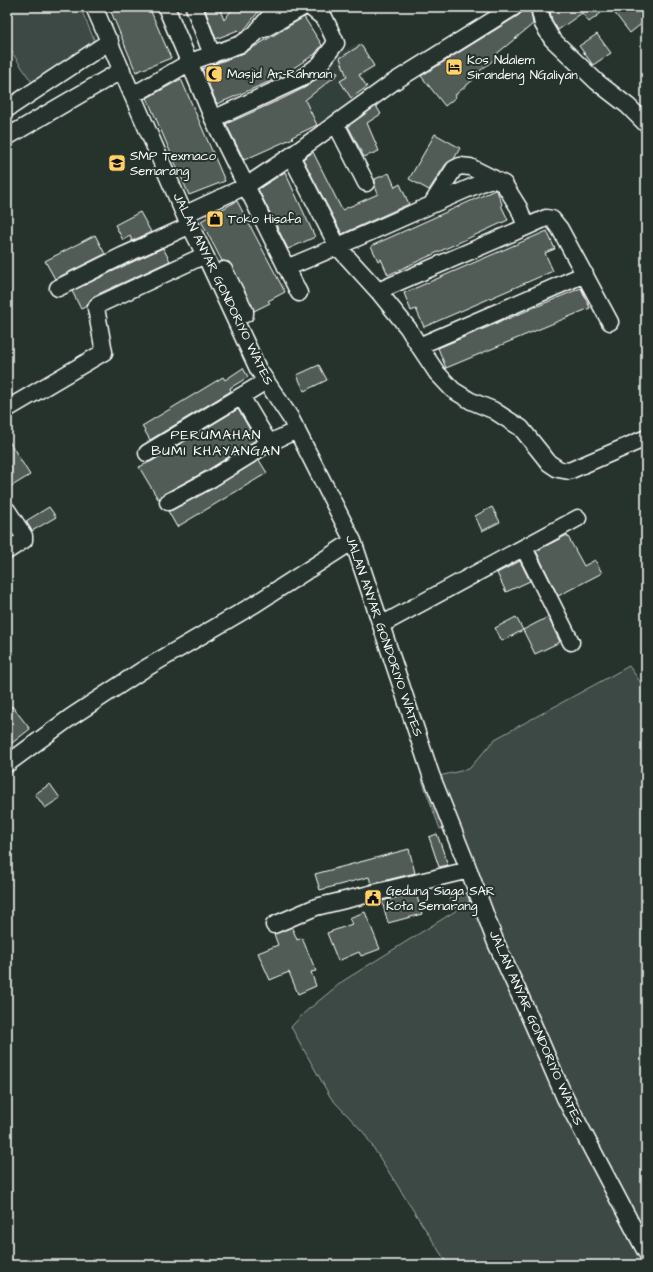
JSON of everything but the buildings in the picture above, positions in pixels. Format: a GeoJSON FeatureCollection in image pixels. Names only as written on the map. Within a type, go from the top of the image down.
{"type":"FeatureCollection","features":[{"type":"Feature","properties":{"kind":"street","name":"JALAN ANYAR GONDORIYO WATES"},"geometry":{"type":"LineString","coordinates":[[94,7],[122,70],[137,92],[205,255],[258,369],[290,417],[353,541],[430,775],[469,870],[496,944],[566,1098],[646,1252]]}},
{"type":"Feature","properties":{"kind":"street"},"geometry":{"type":"LineString","coordinates":[[189,7],[168,10],[213,120],[299,293]]}},
{"type":"Feature","properties":{"kind":"street"},"geometry":{"type":"LineString","coordinates":[[194,7],[212,55]]}},
{"type":"Feature","properties":{"kind":"street"},"geometry":{"type":"LineString","coordinates":[[255,34],[277,7]]}},
{"type":"Feature","properties":{"kind":"street"},"geometry":{"type":"LineString","coordinates":[[137,92],[190,62],[240,44],[303,7]]}},
{"type":"Feature","properties":{"kind":"street"},"geometry":{"type":"LineString","coordinates":[[213,120],[302,78],[320,64],[336,43],[324,19],[310,7]]}},
{"type":"Feature","properties":{"kind":"street"},"geometry":{"type":"LineString","coordinates":[[58,288],[122,256],[246,186],[291,156],[392,83],[514,7]]}},
{"type":"Feature","properties":{"kind":"street"},"geometry":{"type":"LineString","coordinates":[[539,7],[543,24],[552,39],[597,82],[628,106],[646,124]]}},
{"type":"Feature","properties":{"kind":"street"},"geometry":{"type":"LineString","coordinates":[[7,109],[110,41]]}},
{"type":"Feature","properties":{"kind":"street"},"geometry":{"type":"LineString","coordinates":[[7,137],[122,70]]}},
{"type":"Feature","properties":{"kind":"street"},"geometry":{"type":"LineString","coordinates":[[336,124],[366,183]]}},
{"type":"Feature","properties":{"kind":"street"},"geometry":{"type":"LineString","coordinates":[[291,156],[338,247],[378,291],[408,328],[437,373],[453,390],[471,401],[492,410],[521,428],[549,463],[558,469],[569,471],[646,438]]}},
{"type":"Feature","properties":{"kind":"street"},"geometry":{"type":"LineString","coordinates":[[431,205],[454,169],[460,166],[470,167],[504,184],[520,208],[526,227]]}},
{"type":"Feature","properties":{"kind":"street"},"geometry":{"type":"LineString","coordinates":[[286,268],[338,247],[493,178]]}},
{"type":"Feature","properties":{"kind":"street"},"geometry":{"type":"LineString","coordinates":[[189,217],[245,311],[245,314],[235,317]]}},
{"type":"Feature","properties":{"kind":"street"},"geometry":{"type":"LineString","coordinates":[[378,291],[546,218],[552,219],[564,234],[610,322]]}},
{"type":"Feature","properties":{"kind":"street"},"geometry":{"type":"LineString","coordinates":[[7,409],[104,352],[96,308],[98,305],[205,255]]}},
{"type":"Feature","properties":{"kind":"street"},"geometry":{"type":"LineString","coordinates":[[419,346],[585,274]]}},
{"type":"Feature","properties":{"kind":"street"},"geometry":{"type":"LineString","coordinates":[[147,453],[266,382]]}},
{"type":"Feature","properties":{"kind":"street"},"geometry":{"type":"LineString","coordinates":[[241,396],[269,443]]}},
{"type":"Feature","properties":{"kind":"street"},"geometry":{"type":"LineString","coordinates":[[168,502],[211,479],[269,443],[297,430]]}},
{"type":"Feature","properties":{"kind":"street"},"geometry":{"type":"LineString","coordinates":[[7,510],[24,536],[24,540],[7,551]]}},
{"type":"Feature","properties":{"kind":"street"},"geometry":{"type":"LineString","coordinates":[[381,625],[578,518]]}},
{"type":"Feature","properties":{"kind":"street"},"geometry":{"type":"LineString","coordinates":[[7,764],[71,717],[141,670],[255,604],[353,541]]}},
{"type":"Feature","properties":{"kind":"street"},"geometry":{"type":"LineString","coordinates":[[524,548],[571,642]]}},
{"type":"Feature","properties":{"kind":"street"},"geometry":{"type":"LineString","coordinates":[[274,925],[316,907],[469,870]]}},
{"type":"Feature","properties":{"kind":"shaded area"},"geometry":{"type":"Polygon","coordinates":[[[7,7],[80,7],[97,46],[33,84],[7,45],[7,7]]]}},
{"type":"Feature","properties":{"kind":"shaded area"},"geometry":{"type":"Polygon","coordinates":[[[361,42],[376,68],[362,76],[369,89],[318,126],[299,135],[279,94],[333,55],[361,42]]]}},
{"type":"Feature","properties":{"kind":"shaded area"},"geometry":{"type":"Polygon","coordinates":[[[629,666],[646,690],[646,1265],[448,1265],[364,1133],[331,1098],[291,1027],[304,1013],[343,981],[473,900],[448,828],[440,829],[422,780],[469,769],[495,739],[629,666]]]}},
{"type":"Feature","properties":{"kind":"place","name":"Kos Ndalem Sirandeng NGaliyan"},"geometry":{"type":"Point","coordinates":[454,67]}},
{"type":"Feature","properties":{"kind":"place","name":"Masjid Ar-Rahman"},"geometry":{"type":"Point","coordinates":[214,74]}},
{"type":"Feature","properties":{"kind":"place","name":"SMP Texmaco Semarang"},"geometry":{"type":"Point","coordinates":[117,163]}},
{"type":"Feature","properties":{"kind":"place","name":"Toko Hisafa"},"geometry":{"type":"Point","coordinates":[215,219]}},
{"type":"Feature","properties":{"kind":"place","name":"Gedung Siaga SAR Kota Semarang"},"geometry":{"type":"Point","coordinates":[373,898]}},
{"type":"Feature","properties":{"kind":"district","name":"PERUMAHAN BUMI KHAYANGAN"},"geometry":{"type":"Point","coordinates":[216,444]}}]}
